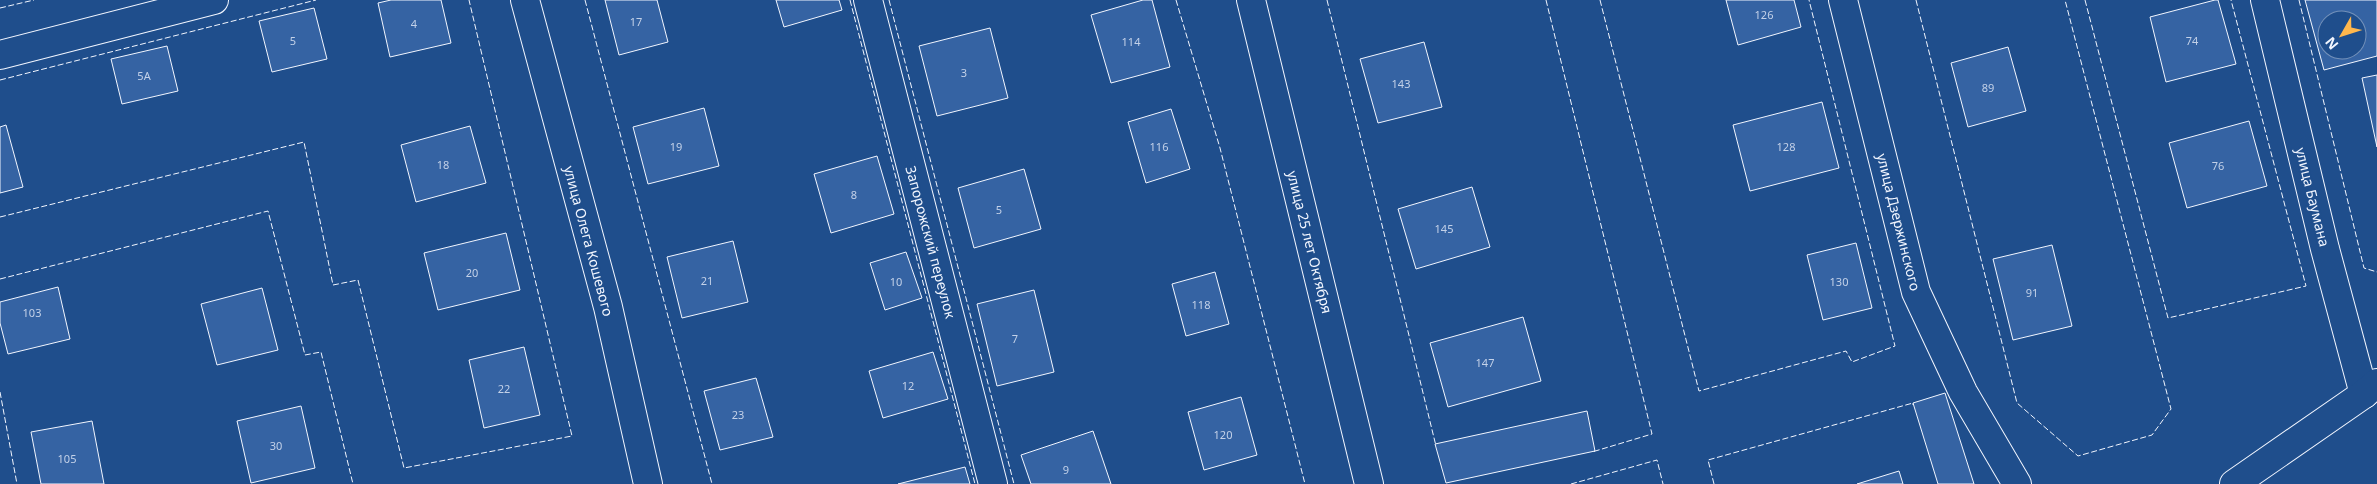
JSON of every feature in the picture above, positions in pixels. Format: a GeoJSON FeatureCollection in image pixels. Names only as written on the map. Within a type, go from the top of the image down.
{"type":"FeatureCollection","features":[{"type":"Feature","properties":{"kind":"street"},"geometry":{"type":"LineString","coordinates":[[0,55],[214,0]]}},
{"type":"Feature","properties":{"kind":"street","name":"улица Олега Кошевого"},"geometry":{"type":"LineString","coordinates":[[525,0],[608,307],[648,484]]}},
{"type":"Feature","properties":{"kind":"street","name":"Запорожский переулок"},"geometry":{"type":"LineString","coordinates":[[868,0],[993,484]]}},
{"type":"Feature","properties":{"kind":"street","name":"улица 25 лет Октября"},"geometry":{"type":"LineString","coordinates":[[1251,0],[1369,484]]}},
{"type":"Feature","properties":{"kind":"street","name":"улица Дзержинского"},"geometry":{"type":"LineString","coordinates":[[1843,0],[1916,292],[1963,392],[2017,484]]}},
{"type":"Feature","properties":{"kind":"street","name":"улица Баумана"},"geometry":{"type":"LineString","coordinates":[[2265,0],[2325,249],[2371,388]]}},
{"type":"Feature","properties":{"kind":"street"},"geometry":{"type":"LineString","coordinates":[[2234,484],[2371,388]]}},
{"type":"Feature","properties":{"kind":"building"},"geometry":{"type":"Polygon","coordinates":[[[391,0],[441,0],[451,43],[390,57],[378,3],[391,0]]]}},
{"type":"Feature","properties":{"kind":"building"},"geometry":{"type":"Polygon","coordinates":[[[605,0],[657,0],[668,42],[619,55],[605,0]]]}},
{"type":"Feature","properties":{"kind":"building"},"geometry":{"type":"Polygon","coordinates":[[[776,0],[839,0],[842,10],[784,27],[776,0]]]}},
{"type":"Feature","properties":{"kind":"building"},"geometry":{"type":"Polygon","coordinates":[[[1143,0],[1152,0],[1170,67],[1111,83],[1091,15],[1143,0]]]}},
{"type":"Feature","properties":{"kind":"building"},"geometry":{"type":"Polygon","coordinates":[[[1726,0],[1794,0],[1801,27],[1738,45],[1726,0]]]}},
{"type":"Feature","properties":{"kind":"building"},"geometry":{"type":"Polygon","coordinates":[[[2218,0],[2236,64],[2166,82],[2150,17],[2218,0]]]}},
{"type":"Feature","properties":{"kind":"building"},"geometry":{"type":"Polygon","coordinates":[[[2305,0],[2377,0],[2377,56],[2367,59],[2367,10],[2317,10],[2317,44],[2305,0]]]}},
{"type":"Feature","properties":{"kind":"building"},"geometry":{"type":"Polygon","coordinates":[[[314,8],[327,59],[272,72],[259,21],[314,8]]]}},
{"type":"Feature","properties":{"kind":"building"},"geometry":{"type":"Polygon","coordinates":[[[990,28],[1008,98],[937,116],[919,46],[990,28]]]}},
{"type":"Feature","properties":{"kind":"building"},"geometry":{"type":"Polygon","coordinates":[[[1424,42],[1442,107],[1378,123],[1360,59],[1424,42]]]}},
{"type":"Feature","properties":{"kind":"building"},"geometry":{"type":"Polygon","coordinates":[[[167,46],[178,91],[122,104],[111,59],[167,46]]]}},
{"type":"Feature","properties":{"kind":"building"},"geometry":{"type":"Polygon","coordinates":[[[2008,47],[2026,111],[1968,127],[1951,63],[2008,47]]]}},
{"type":"Feature","properties":{"kind":"building"},"geometry":{"type":"Polygon","coordinates":[[[2321,60],[2362,60],[2324,70],[2321,60]]]}},
{"type":"Feature","properties":{"kind":"building"},"geometry":{"type":"Polygon","coordinates":[[[2377,75],[2377,147],[2362,78],[2377,75]]]}},
{"type":"Feature","properties":{"kind":"building"},"geometry":{"type":"Polygon","coordinates":[[[1822,102],[1839,168],[1750,191],[1733,125],[1822,102]]]}},
{"type":"Feature","properties":{"kind":"building"},"geometry":{"type":"Polygon","coordinates":[[[704,108],[719,166],[648,184],[633,127],[704,108]]]}},
{"type":"Feature","properties":{"kind":"building"},"geometry":{"type":"Polygon","coordinates":[[[1171,109],[1190,169],[1146,183],[1128,122],[1171,109]]]}},
{"type":"Feature","properties":{"kind":"building"},"geometry":{"type":"Polygon","coordinates":[[[2249,121],[2267,186],[2187,208],[2169,143],[2249,121]]]}},
{"type":"Feature","properties":{"kind":"building"},"geometry":{"type":"Polygon","coordinates":[[[6,125],[23,187],[0,193],[0,127],[6,125]]]}},
{"type":"Feature","properties":{"kind":"building"},"geometry":{"type":"Polygon","coordinates":[[[470,126],[486,183],[416,202],[401,145],[470,126]]]}},
{"type":"Feature","properties":{"kind":"building"},"geometry":{"type":"Polygon","coordinates":[[[877,156],[894,214],[831,233],[814,174],[877,156]]]}},
{"type":"Feature","properties":{"kind":"building"},"geometry":{"type":"Polygon","coordinates":[[[1024,169],[1041,229],[974,248],[958,188],[1024,169]]]}},
{"type":"Feature","properties":{"kind":"building"},"geometry":{"type":"Polygon","coordinates":[[[1472,187],[1490,247],[1416,269],[1398,209],[1472,187]]]}},
{"type":"Feature","properties":{"kind":"building"},"geometry":{"type":"Polygon","coordinates":[[[506,233],[520,290],[438,310],[424,253],[506,233]]]}},
{"type":"Feature","properties":{"kind":"building"},"geometry":{"type":"Polygon","coordinates":[[[733,241],[748,302],[682,318],[667,257],[733,241]]]}},
{"type":"Feature","properties":{"kind":"building"},"geometry":{"type":"Polygon","coordinates":[[[1856,243],[1872,308],[1823,320],[1807,255],[1856,243]]]}},
{"type":"Feature","properties":{"kind":"building"},"geometry":{"type":"Polygon","coordinates":[[[2052,245],[2072,326],[2013,340],[1993,259],[2052,245]]]}},
{"type":"Feature","properties":{"kind":"building"},"geometry":{"type":"Polygon","coordinates":[[[906,252],[922,298],[885,310],[870,263],[906,252]]]}},
{"type":"Feature","properties":{"kind":"building"},"geometry":{"type":"Polygon","coordinates":[[[1215,272],[1229,324],[1186,336],[1172,284],[1215,272]]]}},
{"type":"Feature","properties":{"kind":"building"},"geometry":{"type":"Polygon","coordinates":[[[58,287],[70,339],[8,354],[0,323],[0,302],[58,287]]]}},
{"type":"Feature","properties":{"kind":"building"},"geometry":{"type":"Polygon","coordinates":[[[262,288],[278,350],[217,365],[201,304],[262,288]]]}},
{"type":"Feature","properties":{"kind":"building"},"geometry":{"type":"Polygon","coordinates":[[[1034,290],[1054,372],[997,386],[977,304],[1034,290]]]}},
{"type":"Feature","properties":{"kind":"building"},"geometry":{"type":"Polygon","coordinates":[[[1523,317],[1541,381],[1448,407],[1430,343],[1523,317]]]}},
{"type":"Feature","properties":{"kind":"building"},"geometry":{"type":"Polygon","coordinates":[[[524,347],[540,415],[484,428],[469,360],[524,347]]]}},
{"type":"Feature","properties":{"kind":"building"},"geometry":{"type":"Polygon","coordinates":[[[933,352],[948,399],[883,418],[869,371],[933,352]]]}},
{"type":"Feature","properties":{"kind":"building"},"geometry":{"type":"Polygon","coordinates":[[[756,378],[773,437],[720,450],[704,391],[756,378]]]}},
{"type":"Feature","properties":{"kind":"building"},"geometry":{"type":"Polygon","coordinates":[[[1945,393],[1974,484],[1938,484],[1913,403],[1945,393]]]}},
{"type":"Feature","properties":{"kind":"building"},"geometry":{"type":"Polygon","coordinates":[[[1241,397],[1257,455],[1204,470],[1188,412],[1241,397]]]}},
{"type":"Feature","properties":{"kind":"building"},"geometry":{"type":"Polygon","coordinates":[[[301,406],[315,468],[251,483],[237,421],[301,406]]]}},
{"type":"Feature","properties":{"kind":"building"},"geometry":{"type":"Polygon","coordinates":[[[1587,411],[1595,451],[1446,483],[1435,444],[1587,411]]]}},
{"type":"Feature","properties":{"kind":"building"},"geometry":{"type":"Polygon","coordinates":[[[92,421],[104,484],[41,484],[31,432],[92,421]]]}},
{"type":"Feature","properties":{"kind":"building"},"geometry":{"type":"Polygon","coordinates":[[[1093,431],[1111,484],[1031,484],[1021,455],[1093,431]]]}},
{"type":"Feature","properties":{"kind":"building"},"geometry":{"type":"Polygon","coordinates":[[[965,467],[970,484],[898,484],[965,467]]]}},
{"type":"Feature","properties":{"kind":"building"},"geometry":{"type":"Polygon","coordinates":[[[1899,471],[1903,484],[1857,484],[1899,471]]]}},
{"type":"Feature","properties":{"kind":"fence"},"geometry":{"type":"LineString","coordinates":[[0,8],[34,0]]}},
{"type":"Feature","properties":{"kind":"fence"},"geometry":{"type":"LineString","coordinates":[[0,80],[316,0]]}},
{"type":"Feature","properties":{"kind":"fence"},"geometry":{"type":"LineString","coordinates":[[0,217],[304,142],[333,285],[358,280],[404,468],[572,436],[469,0]]}},
{"type":"Feature","properties":{"kind":"fence"},"geometry":{"type":"LineString","coordinates":[[585,0],[712,484]]}},
{"type":"Feature","properties":{"kind":"fence"},"geometry":{"type":"LineString","coordinates":[[850,0],[975,484]]}},
{"type":"Feature","properties":{"kind":"fence"},"geometry":{"type":"LineString","coordinates":[[889,0],[1014,484]]}},
{"type":"Feature","properties":{"kind":"fence"},"geometry":{"type":"LineString","coordinates":[[1176,0],[1220,148],[1305,484]]}},
{"type":"Feature","properties":{"kind":"fence"},"geometry":{"type":"LineString","coordinates":[[1327,0],[1436,446]]}},
{"type":"Feature","properties":{"kind":"fence"},"geometry":{"type":"LineString","coordinates":[[1546,0],[1652,434],[1592,452]]}},
{"type":"Feature","properties":{"kind":"fence"},"geometry":{"type":"LineString","coordinates":[[1600,0],[1699,391],[1846,351],[1852,362],[1895,346],[1809,0]]}},
{"type":"Feature","properties":{"kind":"fence"},"geometry":{"type":"LineString","coordinates":[[1916,0],[2017,403],[2078,456],[2152,435],[2171,409],[2065,0]]}},
{"type":"Feature","properties":{"kind":"fence"},"geometry":{"type":"LineString","coordinates":[[2085,0],[2168,318],[2306,286],[2231,0]]}},
{"type":"Feature","properties":{"kind":"fence"},"geometry":{"type":"LineString","coordinates":[[2299,0],[2364,268],[2377,272]]}},
{"type":"Feature","properties":{"kind":"fence"},"geometry":{"type":"LineString","coordinates":[[0,279],[268,211],[305,355],[321,352],[353,484]]}},
{"type":"Feature","properties":{"kind":"fence"},"geometry":{"type":"LineString","coordinates":[[0,392],[17,484]]}},
{"type":"Feature","properties":{"kind":"fence"},"geometry":{"type":"LineString","coordinates":[[1714,484],[1708,460],[1913,403],[1913,405]]}},
{"type":"Feature","properties":{"kind":"fence"},"geometry":{"type":"LineString","coordinates":[[1571,484],[1657,460],[1663,484]]}}]}
